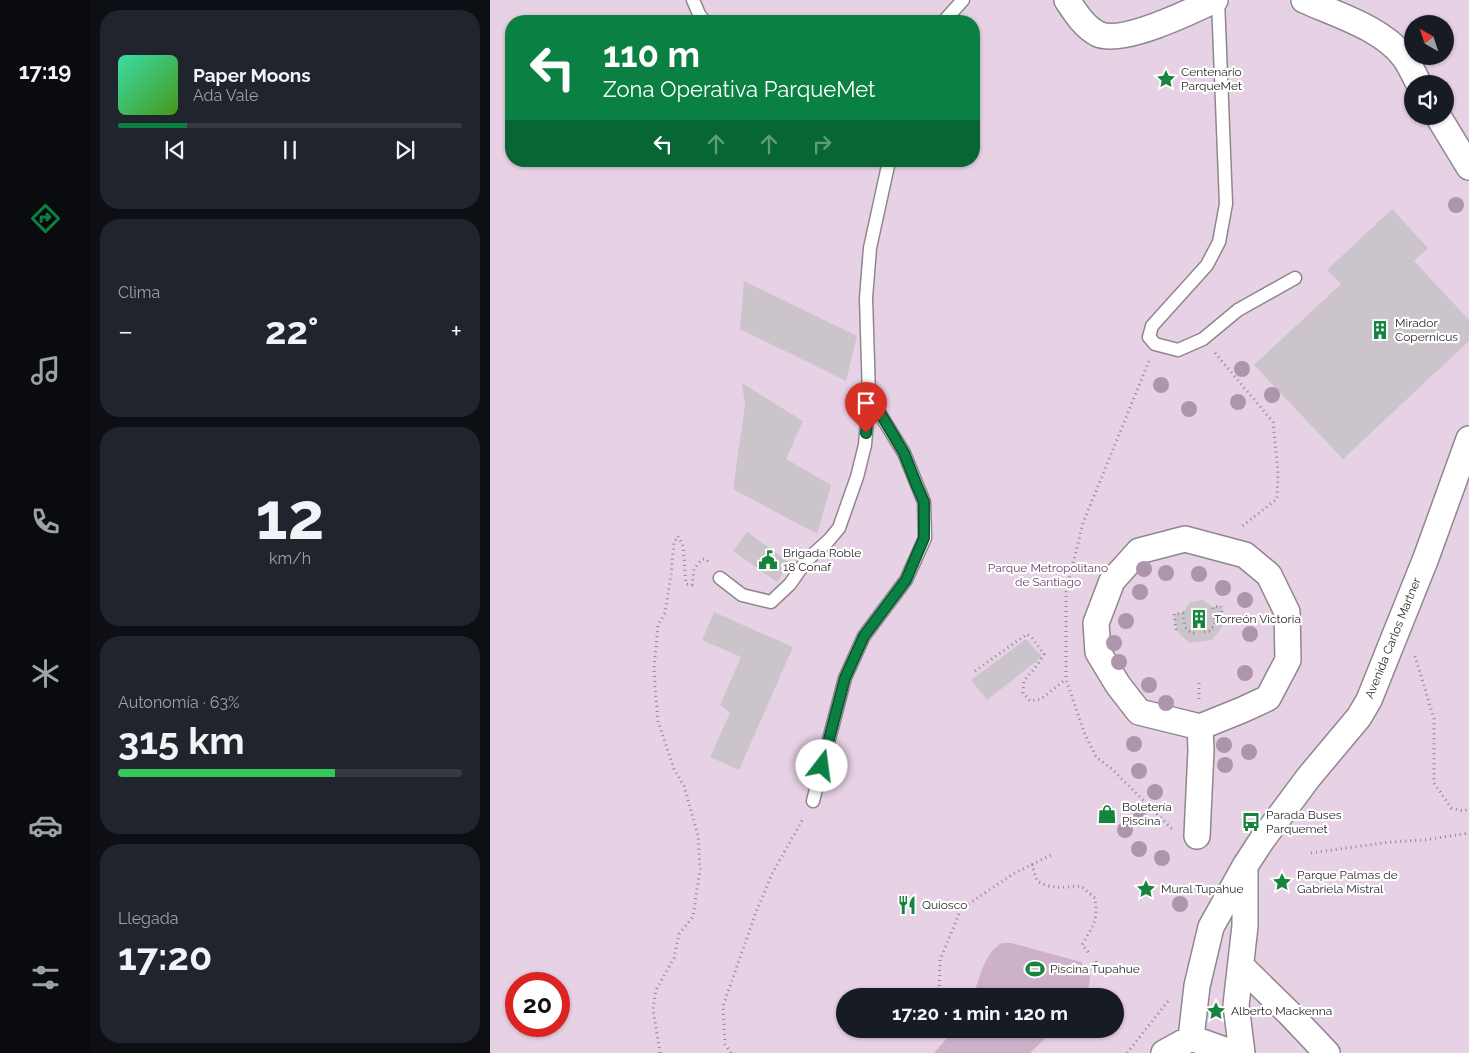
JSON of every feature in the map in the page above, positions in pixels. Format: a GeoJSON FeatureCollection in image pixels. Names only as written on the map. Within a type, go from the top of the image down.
{"type":"FeatureCollection","features":[{"type":"Feature","properties":{"kind":"street"},"geometry":{"type":"LineString","coordinates":[[1068,0],[1080,19],[1099,34],[1120,36],[1172,20],[1217,0]]}},
{"type":"Feature","properties":{"kind":"street"},"geometry":{"type":"LineString","coordinates":[[1304,0],[1378,33],[1404,57],[1414,75]]}},
{"type":"Feature","properties":{"kind":"street"},"geometry":{"type":"LineString","coordinates":[[1443,125],[1469,167]]}},
{"type":"Feature","properties":{"kind":"street","name":"Avenida Carlos Martner"},"geometry":{"type":"LineString","coordinates":[[1191,1038],[1197,986],[1211,927],[1245,866],[1308,778],[1358,717],[1377,682],[1469,439]]}},
{"type":"Feature","properties":{"kind":"street"},"geometry":{"type":"LineString","coordinates":[[1185,539],[1245,555],[1269,574],[1287,612],[1288,660],[1268,698],[1200,727],[1139,712],[1118,685],[1098,652],[1096,623],[1112,581],[1139,551],[1185,539]]}},
{"type":"Feature","properties":{"kind":"street"},"geometry":{"type":"LineString","coordinates":[[1197,836],[1201,750],[1200,727]]}},
{"type":"Feature","properties":{"kind":"street"},"geometry":{"type":"LineString","coordinates":[[1242,1053],[1236,1005],[1245,926],[1245,866]]}},
{"type":"Feature","properties":{"kind":"street"},"geometry":{"type":"LineString","coordinates":[[1241,966],[1327,1053]]}},
{"type":"Feature","properties":{"kind":"street"},"geometry":{"type":"LineString","coordinates":[[1164,1053],[1191,1038],[1233,1053]]}},
{"type":"Feature","properties":{"kind":"lane"},"geometry":{"type":"LineString","coordinates":[[693,0],[699,15]]}},
{"type":"Feature","properties":{"kind":"lane"},"geometry":{"type":"LineString","coordinates":[[949,15],[963,0]]}},
{"type":"Feature","properties":{"kind":"lane"},"geometry":{"type":"LineString","coordinates":[[1217,0],[1226,204],[1219,242],[1206,265],[1152,326],[1149,337],[1155,344],[1178,350],[1203,338],[1238,310],[1295,278]]}},
{"type":"Feature","properties":{"kind":"lane"},"geometry":{"type":"LineString","coordinates":[[720,578],[742,594],[771,602],[790,584],[806,561],[839,528],[857,477],[865,445],[870,396],[866,298],[872,239],[888,167]]}},
{"type":"Feature","properties":{"kind":"lane"},"geometry":{"type":"LineString","coordinates":[[813,801],[845,678],[864,636],[906,580],[924,538],[924,502],[921,494],[904,453],[870,396]]}},
{"type":"Feature","properties":{"kind":"path"},"geometry":{"type":"LineString","coordinates":[[1203,338],[1273,422],[1278,473],[1278,499],[1214,547]]}},
{"type":"Feature","properties":{"kind":"path"},"geometry":{"type":"LineString","coordinates":[[660,1053],[652,1008],[656,990],[674,958],[679,934],[693,917],[700,869],[698,835],[684,786],[674,769],[658,720],[654,686],[658,625],[665,613],[674,542],[678,536],[683,546],[686,584],[692,585],[694,569],[702,559],[707,560],[720,578]]}},
{"type":"Feature","properties":{"kind":"path"},"geometry":{"type":"LineString","coordinates":[[1204,632],[1210,631],[1215,624],[1213,607],[1221,606],[1224,624]]}},
{"type":"Feature","properties":{"kind":"path"},"geometry":{"type":"LineString","coordinates":[[1176,630],[1174,614],[1183,613],[1184,627],[1191,633],[1195,633]]}},
{"type":"Feature","properties":{"kind":"path"},"geometry":{"type":"LineString","coordinates":[[1402,618],[1434,719],[1434,783],[1451,808],[1464,811],[1469,809]]}},
{"type":"Feature","properties":{"kind":"path"},"geometry":{"type":"LineString","coordinates":[[976,671],[1027,634],[1044,654],[1024,681],[1023,693],[1030,701],[1042,699],[1066,679]]}},
{"type":"Feature","properties":{"kind":"path"},"geometry":{"type":"LineString","coordinates":[[730,1053],[725,1044],[724,1006],[756,912],[772,874],[813,801]]}},
{"type":"Feature","properties":{"kind":"path"},"geometry":{"type":"LineString","coordinates":[[1311,853],[1469,833]]}},
{"type":"Feature","properties":{"kind":"path"},"geometry":{"type":"LineString","coordinates":[[939,988],[940,960],[961,909],[1013,874],[1050,855]]}},
{"type":"Feature","properties":{"kind":"path"},"geometry":{"type":"LineString","coordinates":[[1032,864],[1037,881],[1048,887],[1081,886],[1095,898],[1096,921],[1082,945],[1090,953]]}},
{"type":"Feature","properties":{"kind":"path"},"geometry":{"type":"LineString","coordinates":[[1096,961],[1099,969]]}},
{"type":"Feature","properties":{"kind":"path"},"geometry":{"type":"LineString","coordinates":[[1127,1053],[1171,997]]}},
{"type":"Feature","properties":{"kind":"green space","name":"Parque Metropolitano de Santiago"},"geometry":{"type":"Polygon","coordinates":[[[490,0],[1469,0],[1469,1053],[490,1053],[490,0]]]}},
{"type":"Feature","properties":{"kind":"shaded area","name":"Piscina Tupahue"},"geometry":{"type":"Polygon","coordinates":[[[1002,943],[1011,943],[1081,962],[1089,972],[1088,988],[976,988],[987,959],[996,947],[1002,943]]]}},
{"type":"Feature","properties":{"kind":"shaded area"},"geometry":{"type":"Polygon","coordinates":[[[947,1038],[1046,1038],[1030,1053],[934,1053],[947,1038]]]}},
{"type":"Feature","properties":{"kind":"building","name":"Mirador Copernicus"},"geometry":{"type":"Polygon","coordinates":[[[1392,209],[1428,248],[1414,261],[1469,320],[1469,341],[1343,459],[1254,365],[1341,284],[1327,270],[1392,209]]]}},
{"type":"Feature","properties":{"kind":"building"},"geometry":{"type":"Polygon","coordinates":[[[744,281],[857,336],[846,381],[740,329],[744,281]]]}},
{"type":"Feature","properties":{"kind":"building"},"geometry":{"type":"Polygon","coordinates":[[[742,383],[803,421],[786,459],[831,485],[817,534],[733,489],[745,405],[742,383]]]}},
{"type":"Feature","properties":{"kind":"building"},"geometry":{"type":"Polygon","coordinates":[[[747,532],[790,563],[777,582],[733,551],[747,532]]]}},
{"type":"Feature","properties":{"kind":"building","name":"Torreón Victoria"},"geometry":{"type":"Polygon","coordinates":[[[1203,600],[1213,607],[1221,606],[1224,624],[1212,640],[1189,643],[1176,630],[1174,614],[1183,613],[1190,602],[1203,600]]]}},
{"type":"Feature","properties":{"kind":"building"},"geometry":{"type":"Polygon","coordinates":[[[714,612],[793,647],[739,770],[710,757],[730,713],[720,705],[741,657],[702,640],[714,612]]]}},
{"type":"Feature","properties":{"kind":"building"},"geometry":{"type":"Polygon","coordinates":[[[1026,639],[1042,657],[987,700],[971,680],[1026,639]]]}},
{"type":"Feature","properties":{"kind":"place","name":"Centenario ParqueMet"},"geometry":{"type":"Point","coordinates":[1166,79]}},
{"type":"Feature","properties":{"kind":"place","name":"Mirador Copernicus"},"geometry":{"type":"Point","coordinates":[1380,330]}},
{"type":"Feature","properties":{"kind":"place","name":"Brigada Roble 18 Conaf"},"geometry":{"type":"Point","coordinates":[768,560]}},
{"type":"Feature","properties":{"kind":"place","name":"Torreón Victoria"},"geometry":{"type":"Point","coordinates":[1199,619]}},
{"type":"Feature","properties":{"kind":"place","name":"Boletería Piscina"},"geometry":{"type":"Point","coordinates":[1107,814]}},
{"type":"Feature","properties":{"kind":"place","name":"Parada Buses Parquemet"},"geometry":{"type":"Point","coordinates":[1251,822]}},
{"type":"Feature","properties":{"kind":"place","name":"Parque Palmas de Gabriela Mistral"},"geometry":{"type":"Point","coordinates":[1282,882]}},
{"type":"Feature","properties":{"kind":"place","name":"Mural Tupahue"},"geometry":{"type":"Point","coordinates":[1146,889]}},
{"type":"Feature","properties":{"kind":"place","name":"Quiosco"},"geometry":{"type":"Point","coordinates":[907,905]}},
{"type":"Feature","properties":{"kind":"place","name":"Piscina Tupahue"},"geometry":{"type":"Point","coordinates":[1035,969]}},
{"type":"Feature","properties":{"kind":"place","name":"Alberto Mackenna"},"geometry":{"type":"Point","coordinates":[1216,1011]}},
{"type":"Feature","properties":{"kind":"route"},"geometry":{"type":"LineString","coordinates":[[822,766],[845,678],[864,636],[906,580],[924,538],[924,502],[904,453],[870,396],[866,433]]}}]}
